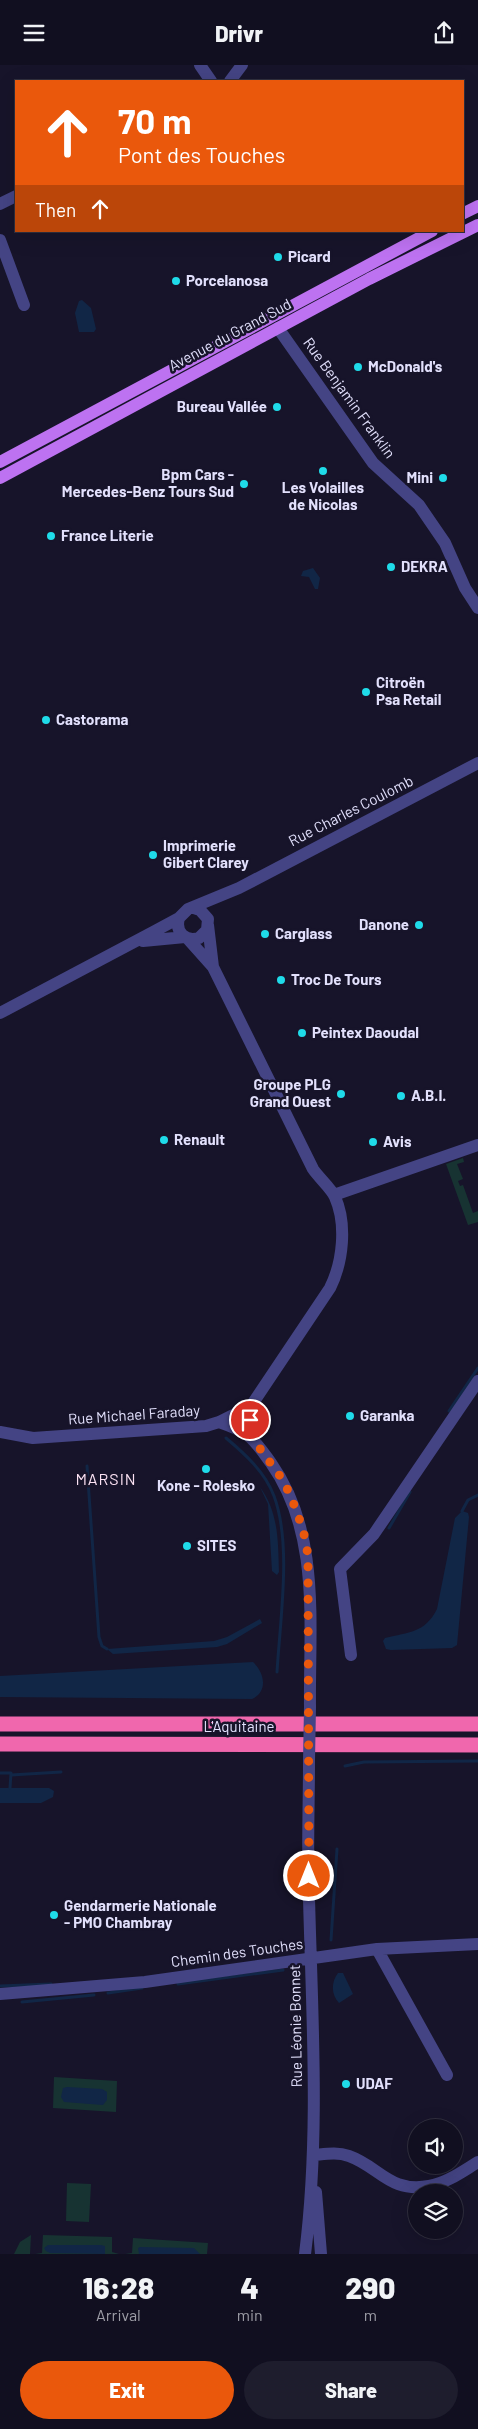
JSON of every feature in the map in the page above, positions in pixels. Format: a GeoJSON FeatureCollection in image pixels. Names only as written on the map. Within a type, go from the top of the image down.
{"type":"FeatureCollection","features":[{"type":"Feature","properties":{"kind":"highway","name":"L'Aquitaine"},"geometry":{"type":"LineString","coordinates":[[0,1724],[478,1724]]}},
{"type":"Feature","properties":{"kind":"highway","name":"L'Aquitaine"},"geometry":{"type":"LineString","coordinates":[[0,1744],[478,1745]]}},
{"type":"Feature","properties":{"kind":"main road"},"geometry":{"type":"LineString","coordinates":[[464,214],[478,206]]}},
{"type":"Feature","properties":{"kind":"main road","name":"Avenue du Grand Sud"},"geometry":{"type":"LineString","coordinates":[[0,478],[278,328],[478,225]]}},
{"type":"Feature","properties":{"kind":"main road","name":"Avenue du Grand Sud"},"geometry":{"type":"LineString","coordinates":[[0,462],[430,232]]}},
{"type":"Feature","properties":{"kind":"street"},"geometry":{"type":"LineString","coordinates":[[200,65],[210,80]]}},
{"type":"Feature","properties":{"kind":"street"},"geometry":{"type":"LineString","coordinates":[[231,80],[242,65]]}},
{"type":"Feature","properties":{"kind":"street"},"geometry":{"type":"LineString","coordinates":[[0,204],[15,196]]}},
{"type":"Feature","properties":{"kind":"street"},"geometry":{"type":"LineString","coordinates":[[0,240],[24,305]]}},
{"type":"Feature","properties":{"kind":"street","name":"Rue Benjamin Franklin"},"geometry":{"type":"LineString","coordinates":[[278,328],[373,463],[419,505],[445,543],[465,588],[478,608]]}},
{"type":"Feature","properties":{"kind":"street","name":"Rue Charles Coulomb"},"geometry":{"type":"LineString","coordinates":[[0,1013],[133,943],[178,918],[182,913],[239,888],[478,763]]}},
{"type":"Feature","properties":{"kind":"street","name":"Rue Charles Coulomb"},"geometry":{"type":"LineString","coordinates":[[133,943],[199,938],[204,935],[208,922],[220,904],[239,888]]}},
{"type":"Feature","properties":{"kind":"street"},"geometry":{"type":"LineString","coordinates":[[194,908],[200,910],[208,922]]}},
{"type":"Feature","properties":{"kind":"street"},"geometry":{"type":"LineString","coordinates":[[178,918],[178,929],[187,938]]}},
{"type":"Feature","properties":{"kind":"street","name":"Rue Michael Faraday"},"geometry":{"type":"LineString","coordinates":[[208,922],[213,967]]}},
{"type":"Feature","properties":{"kind":"street","name":"Rue Michael Faraday"},"geometry":{"type":"LineString","coordinates":[[0,1432],[33,1438],[206,1426],[219,1423],[251,1405],[333,1282],[340,1261],[341,1244],[339,1213],[334,1195],[314,1169],[213,967],[187,938]]}},
{"type":"Feature","properties":{"kind":"street"},"geometry":{"type":"LineString","coordinates":[[334,1195],[478,1145]]}},
{"type":"Feature","properties":{"kind":"street"},"geometry":{"type":"LineString","coordinates":[[351,1655],[340,1569],[374,1535],[478,1381]]}},
{"type":"Feature","properties":{"kind":"street"},"geometry":{"type":"LineString","coordinates":[[219,1423],[250,1435],[251,1405]]}},
{"type":"Feature","properties":{"kind":"street","name":"Rue Léonie Bonnet"},"geometry":{"type":"LineString","coordinates":[[250,1435],[283,1482],[303,1529],[308,1555],[310,1707],[308,1895],[311,1960],[314,2169],[321,2254]]}},
{"type":"Feature","properties":{"kind":"street","name":"Chemin des Touches"},"geometry":{"type":"LineString","coordinates":[[0,1994],[100,1987],[311,1960],[377,1949],[478,1944]]}},
{"type":"Feature","properties":{"kind":"street"},"geometry":{"type":"LineString","coordinates":[[377,1949],[447,2075]]}},
{"type":"Feature","properties":{"kind":"street"},"geometry":{"type":"LineString","coordinates":[[314,2155],[340,2153],[391,2182],[410,2187],[429,2186],[442,2182],[478,2162]]}},
{"type":"Feature","properties":{"kind":"street","name":"Rue Léonie Bonnet"},"geometry":{"type":"LineString","coordinates":[[305,2254],[314,2169]]}},
{"type":"Feature","properties":{"kind":"green space"},"geometry":{"type":"Polygon","coordinates":[[[463,1158],[464,1162],[457,1164],[463,1179],[458,1181],[460,1186],[463,1185],[473,1213],[478,1211],[478,1222],[468,1225],[446,1164],[463,1158]]]}},
{"type":"Feature","properties":{"kind":"green space"},"geometry":{"type":"Polygon","coordinates":[[[54,2077],[117,2081],[116,2112],[53,2108],[54,2077]]]}},
{"type":"Feature","properties":{"kind":"green space"},"geometry":{"type":"Polygon","coordinates":[[[67,2183],[91,2184],[89,2222],[66,2221],[67,2183]]]}},
{"type":"Feature","properties":{"kind":"green space"},"geometry":{"type":"Polygon","coordinates":[[[31,2235],[30,2254],[14,2254],[20,2242],[31,2235]]]}},
{"type":"Feature","properties":{"kind":"green space"},"geometry":{"type":"Polygon","coordinates":[[[43,2235],[112,2237],[112,2252],[119,2254],[35,2254],[42,2253],[43,2235]]]}},
{"type":"Feature","properties":{"kind":"green space"},"geometry":{"type":"Polygon","coordinates":[[[133,2238],[208,2243],[207,2254],[125,2254],[132,2253],[133,2238]]]}},
{"type":"Feature","properties":{"kind":"water"},"geometry":{"type":"Polygon","coordinates":[[[82,300],[91,308],[96,329],[94,332],[79,332],[75,313],[79,301],[82,300]]]}},
{"type":"Feature","properties":{"kind":"water"},"geometry":{"type":"Polygon","coordinates":[[[313,568],[320,578],[318,589],[315,589],[309,577],[301,576],[303,571],[313,568]]]}},
{"type":"Feature","properties":{"kind":"water"},"geometry":{"type":"Polygon","coordinates":[[[260,1487],[271,1507],[274,1517],[278,1550],[279,1572],[277,1575],[272,1571],[268,1504],[260,1487]]]}},
{"type":"Feature","properties":{"kind":"water"},"geometry":{"type":"Polygon","coordinates":[[[462,1511],[468,1513],[469,1517],[457,1645],[452,1648],[386,1649],[383,1641],[385,1638],[409,1633],[422,1627],[437,1609],[455,1518],[462,1511]]]}},
{"type":"Feature","properties":{"kind":"water"},"geometry":{"type":"Polygon","coordinates":[[[260,1619],[262,1623],[227,1644],[217,1647],[113,1654],[107,1649],[214,1641],[227,1637],[260,1619]]]}},
{"type":"Feature","properties":{"kind":"water"},"geometry":{"type":"Polygon","coordinates":[[[253,1662],[260,1671],[263,1687],[261,1692],[252,1699],[0,1697],[0,1676],[253,1662]]]}},
{"type":"Feature","properties":{"kind":"water"},"geometry":{"type":"Polygon","coordinates":[[[0,1788],[49,1788],[54,1791],[53,1797],[41,1803],[0,1803],[0,1788]]]}},
{"type":"Feature","properties":{"kind":"water"},"geometry":{"type":"Polygon","coordinates":[[[338,1973],[343,1973],[353,1994],[339,2003],[334,1996],[333,1988],[334,1980],[338,1973]]]}},
{"type":"Feature","properties":{"kind":"water"},"geometry":{"type":"Polygon","coordinates":[[[63,2088],[102,2089],[107,2092],[107,2100],[103,2105],[64,2102],[61,2097],[63,2088]]]}},
{"type":"Feature","properties":{"kind":"water"},"geometry":{"type":"Polygon","coordinates":[[[48,2245],[101,2245],[105,2246],[105,2254],[50,2253],[44,2248],[48,2245]]]}},
{"type":"Feature","properties":{"kind":"water"},"geometry":{"type":"Polygon","coordinates":[[[138,2248],[194,2248],[200,2254],[139,2254],[138,2248]]]}},
{"type":"Feature","properties":{"kind":"waterway"},"geometry":{"type":"LineString","coordinates":[[449,1411],[478,1368]]}},
{"type":"Feature","properties":{"kind":"waterway"},"geometry":{"type":"LineString","coordinates":[[226,1438],[260,1471],[274,1496],[279,1515],[284,1559],[277,1672]]}},
{"type":"Feature","properties":{"kind":"waterway"},"geometry":{"type":"LineString","coordinates":[[87,1466],[99,1637],[102,1646],[107,1649]]}},
{"type":"Feature","properties":{"kind":"waterway"},"geometry":{"type":"LineString","coordinates":[[389,1528],[410,1492]]}},
{"type":"Feature","properties":{"kind":"waterway"},"geometry":{"type":"LineString","coordinates":[[462,1511],[468,1500],[478,1495]]}},
{"type":"Feature","properties":{"kind":"waterway"},"geometry":{"type":"LineString","coordinates":[[345,1766],[364,1762],[478,1761]]}},
{"type":"Feature","properties":{"kind":"waterway"},"geometry":{"type":"LineString","coordinates":[[11,1775],[61,1772]]}},
{"type":"Feature","properties":{"kind":"waterway"},"geometry":{"type":"LineString","coordinates":[[0,1773],[11,1773],[10,1788]]}},
{"type":"Feature","properties":{"kind":"waterway"},"geometry":{"type":"LineString","coordinates":[[331,1940],[337,1849]]}},
{"type":"Feature","properties":{"kind":"waterway"},"geometry":{"type":"LineString","coordinates":[[178,1984],[283,1970]]}},
{"type":"Feature","properties":{"kind":"waterway"},"geometry":{"type":"LineString","coordinates":[[0,1986],[51,1984]]}},
{"type":"Feature","properties":{"kind":"waterway"},"geometry":{"type":"LineString","coordinates":[[108,1993],[142,1988]]}},
{"type":"Feature","properties":{"kind":"waterway"},"geometry":{"type":"LineString","coordinates":[[22,2002],[94,1995]]}},
{"type":"Feature","properties":{"kind":"place","name":"Picard"},"geometry":{"type":"Point","coordinates":[278,257]}},
{"type":"Feature","properties":{"kind":"place","name":"Porcelanosa"},"geometry":{"type":"Point","coordinates":[176,281]}},
{"type":"Feature","properties":{"kind":"place","name":"McDonald's"},"geometry":{"type":"Point","coordinates":[358,367]}},
{"type":"Feature","properties":{"kind":"place","name":"Bureau Vallée"},"geometry":{"type":"Point","coordinates":[277,407]}},
{"type":"Feature","properties":{"kind":"place","name":"Les Volailles de Nicolas"},"geometry":{"type":"Point","coordinates":[323,471]}},
{"type":"Feature","properties":{"kind":"place","name":"Mini"},"geometry":{"type":"Point","coordinates":[443,478]}},
{"type":"Feature","properties":{"kind":"place","name":"Bpm Cars - Mercedes-Benz Tours Sud"},"geometry":{"type":"Point","coordinates":[244,484]}},
{"type":"Feature","properties":{"kind":"place","name":"France Literie"},"geometry":{"type":"Point","coordinates":[51,536]}},
{"type":"Feature","properties":{"kind":"place","name":"DEKRA"},"geometry":{"type":"Point","coordinates":[391,567]}},
{"type":"Feature","properties":{"kind":"place","name":"Citroën Psa Retail"},"geometry":{"type":"Point","coordinates":[366,692]}},
{"type":"Feature","properties":{"kind":"place","name":"Castorama"},"geometry":{"type":"Point","coordinates":[46,720]}},
{"type":"Feature","properties":{"kind":"place","name":"Imprimerie Gibert Clarey"},"geometry":{"type":"Point","coordinates":[153,855]}},
{"type":"Feature","properties":{"kind":"place","name":"Danone"},"geometry":{"type":"Point","coordinates":[419,925]}},
{"type":"Feature","properties":{"kind":"place","name":"Carglass"},"geometry":{"type":"Point","coordinates":[265,934]}},
{"type":"Feature","properties":{"kind":"place","name":"Troc De Tours"},"geometry":{"type":"Point","coordinates":[281,980]}},
{"type":"Feature","properties":{"kind":"place","name":"Peintex Daoudal"},"geometry":{"type":"Point","coordinates":[302,1033]}},
{"type":"Feature","properties":{"kind":"place","name":"Groupe PLG Grand Ouest"},"geometry":{"type":"Point","coordinates":[341,1094]}},
{"type":"Feature","properties":{"kind":"place","name":"A.B.I."},"geometry":{"type":"Point","coordinates":[401,1096]}},
{"type":"Feature","properties":{"kind":"place","name":"Renault"},"geometry":{"type":"Point","coordinates":[164,1140]}},
{"type":"Feature","properties":{"kind":"place","name":"Avis"},"geometry":{"type":"Point","coordinates":[373,1142]}},
{"type":"Feature","properties":{"kind":"place","name":"Garanka"},"geometry":{"type":"Point","coordinates":[350,1416]}},
{"type":"Feature","properties":{"kind":"place","name":"Kone - Rolesko"},"geometry":{"type":"Point","coordinates":[206,1469]}},
{"type":"Feature","properties":{"kind":"place","name":"SITES"},"geometry":{"type":"Point","coordinates":[187,1546]}},
{"type":"Feature","properties":{"kind":"place","name":"Gendarmerie Nationale - PMO Chambray"},"geometry":{"type":"Point","coordinates":[54,1915]}},
{"type":"Feature","properties":{"kind":"place","name":"UDAF"},"geometry":{"type":"Point","coordinates":[346,2084]}},
{"type":"Feature","properties":{"kind":"district","name":"MARSIN"},"geometry":{"type":"Point","coordinates":[106,1479]}},
{"type":"Feature","properties":{"kind":"route"},"geometry":{"type":"LineString","coordinates":[[250,1420],[250,1435],[280,1476],[290,1494],[303,1529],[308,1555],[310,1707],[309,1876]]}}]}
